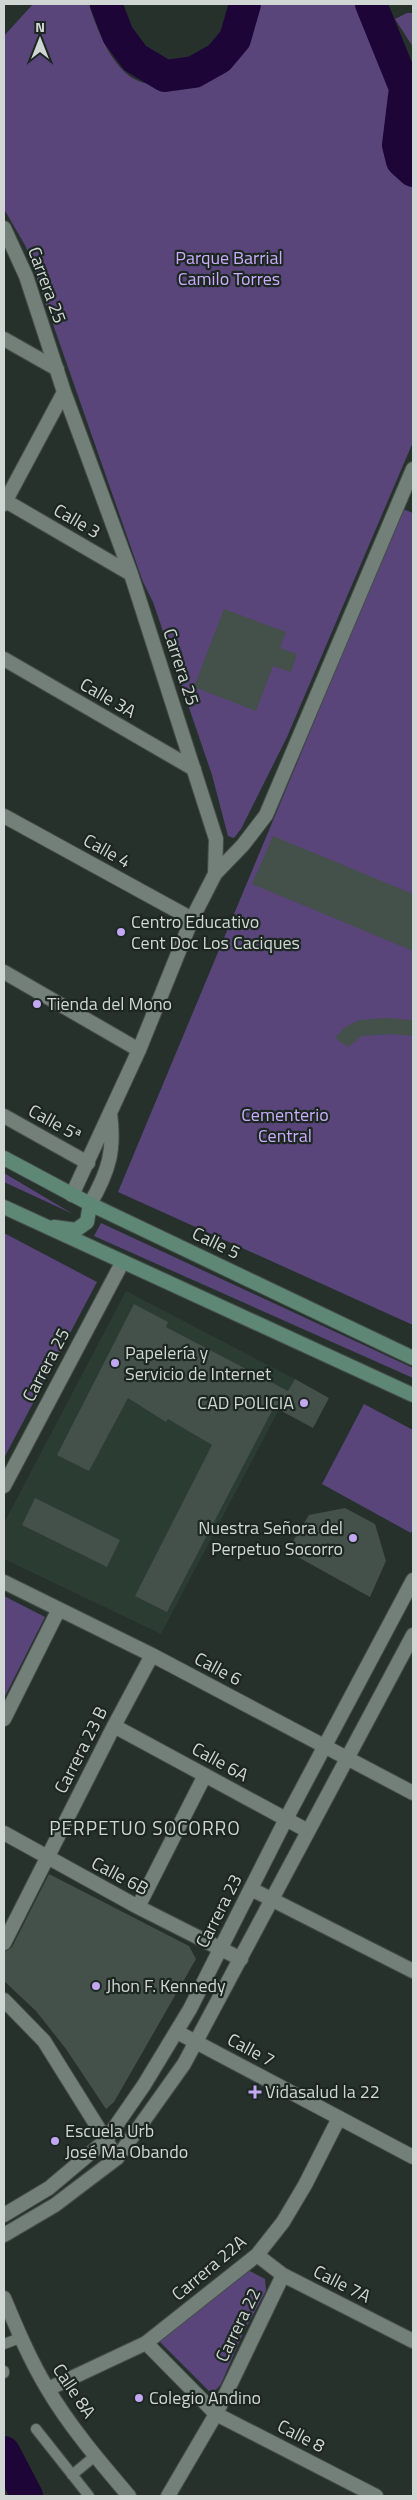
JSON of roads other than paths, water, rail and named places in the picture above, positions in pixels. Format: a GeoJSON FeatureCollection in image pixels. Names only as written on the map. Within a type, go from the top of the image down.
{"type":"FeatureCollection","features":[{"type":"Feature","properties":{"kind":"main road","name":"Calle 5"},"geometry":{"type":"LineString","coordinates":[[4,1158],[90,1204],[413,1358]]}},
{"type":"Feature","properties":{"kind":"main road"},"geometry":{"type":"LineString","coordinates":[[31,1221],[76,1230],[87,1222],[90,1204]]}},
{"type":"Feature","properties":{"kind":"main road"},"geometry":{"type":"LineString","coordinates":[[4,1207],[122,1263],[413,1395]]}},
{"type":"Feature","properties":{"kind":"street","name":"Carrera 25"},"geometry":{"type":"LineString","coordinates":[[5,230],[26,276],[64,392],[131,574],[216,839],[215,874],[192,919],[140,1050],[72,1195]]}},
{"type":"Feature","properties":{"kind":"street"},"geometry":{"type":"LineString","coordinates":[[4,340],[57,369]]}},
{"type":"Feature","properties":{"kind":"street"},"geometry":{"type":"LineString","coordinates":[[4,502],[64,392]]}},
{"type":"Feature","properties":{"kind":"street"},"geometry":{"type":"LineString","coordinates":[[215,874],[243,845],[266,815],[413,469]]}},
{"type":"Feature","properties":{"kind":"street","name":"Calle 3"},"geometry":{"type":"LineString","coordinates":[[4,502],[131,574]]}},
{"type":"Feature","properties":{"kind":"street","name":"Calle 3A"},"geometry":{"type":"LineString","coordinates":[[4,659],[194,769]]}},
{"type":"Feature","properties":{"kind":"street","name":"Calle 4"},"geometry":{"type":"LineString","coordinates":[[4,816],[192,919]]}},
{"type":"Feature","properties":{"kind":"street"},"geometry":{"type":"LineString","coordinates":[[4,972],[140,1050]]}},
{"type":"Feature","properties":{"kind":"street"},"geometry":{"type":"LineString","coordinates":[[90,1204],[103,1182],[111,1159],[113,1136],[110,1112]]}},
{"type":"Feature","properties":{"kind":"street","name":"Calle 5ª"},"geometry":{"type":"LineString","coordinates":[[4,1116],[88,1162]]}},
{"type":"Feature","properties":{"kind":"street","name":"Carrera 25"},"geometry":{"type":"LineString","coordinates":[[4,1486],[122,1263]]}},
{"type":"Feature","properties":{"kind":"street","name":"Carrera 23"},"geometry":{"type":"LineString","coordinates":[[4,2215],[49,2188],[106,2140],[144,2085],[177,2032],[286,1819],[413,1580]]}},
{"type":"Feature","properties":{"kind":"street","name":"Calle 6"},"geometry":{"type":"LineString","coordinates":[[4,1582],[152,1655],[413,1793]]}},
{"type":"Feature","properties":{"kind":"street"},"geometry":{"type":"LineString","coordinates":[[4,1719],[59,1609]]}},
{"type":"Feature","properties":{"kind":"street"},"geometry":{"type":"LineString","coordinates":[[4,2235],[55,2205],[118,2158],[196,2042],[413,1635]]}},
{"type":"Feature","properties":{"kind":"street","name":"Carrera 23 B"},"geometry":{"type":"LineString","coordinates":[[4,1943],[152,1655]]}},
{"type":"Feature","properties":{"kind":"street","name":"Calle 6A"},"geometry":{"type":"LineString","coordinates":[[114,1726],[308,1831]]}},
{"type":"Feature","properties":{"kind":"street"},"geometry":{"type":"LineString","coordinates":[[138,1906],[205,1775]]}},
{"type":"Feature","properties":{"kind":"street","name":"Calle 6B"},"geometry":{"type":"LineString","coordinates":[[4,1833],[47,1858],[241,1959]]}},
{"type":"Feature","properties":{"kind":"street"},"geometry":{"type":"LineString","coordinates":[[251,1889],[413,1971]]}},
{"type":"Feature","properties":{"kind":"street"},"geometry":{"type":"LineString","coordinates":[[4,2000],[44,2040],[118,2158]]}},
{"type":"Feature","properties":{"kind":"street","name":"Calle 7"},"geometry":{"type":"LineString","coordinates":[[177,2032],[413,2158]]}},
{"type":"Feature","properties":{"kind":"street","name":"Carrera 22A"},"geometry":{"type":"LineString","coordinates":[[48,2389],[146,2343],[257,2254],[283,2222],[305,2185],[339,2118]]}},
{"type":"Feature","properties":{"kind":"street","name":"Calle 7A"},"geometry":{"type":"LineString","coordinates":[[257,2254],[283,2275],[413,2341]]}},
{"type":"Feature","properties":{"kind":"street","name":"Carrera 22"},"geometry":{"type":"LineString","coordinates":[[168,2496],[216,2414],[283,2275]]}},
{"type":"Feature","properties":{"kind":"street","name":"Calle 8A"},"geometry":{"type":"LineString","coordinates":[[4,2298],[20,2338],[48,2389],[96,2456],[129,2496]]}},
{"type":"Feature","properties":{"kind":"street","name":"Calle 8"},"geometry":{"type":"LineString","coordinates":[[146,2343],[216,2414],[376,2496]]}},
{"type":"Feature","properties":{"kind":"lane"},"geometry":{"type":"LineString","coordinates":[[4,2344],[20,2338]]}},
{"type":"Feature","properties":{"kind":"lane"},"geometry":{"type":"LineString","coordinates":[[36,2429],[88,2496]]}},
{"type":"Feature","properties":{"kind":"lane"},"geometry":{"type":"LineString","coordinates":[[72,2475],[96,2456]]}},
{"type":"Feature","properties":{"kind":"waterway"},"geometry":{"type":"LineString","coordinates":[[106,4],[118,35],[135,58],[165,76],[194,72],[219,58],[235,39],[245,4]]}},
{"type":"Feature","properties":{"kind":"waterway"},"geometry":{"type":"LineString","coordinates":[[371,4],[405,88],[398,145],[402,161],[413,171]]}},
{"type":"Feature","properties":{"kind":"waterway"},"geometry":{"type":"LineString","coordinates":[[4,2452],[27,2496]]}},
{"type":"Feature","properties":{"kind":"place","name":"Centro Educativo Cent Doc Los Caciques"},"geometry":{"type":"Point","coordinates":[121,932]}},
{"type":"Feature","properties":{"kind":"place","name":"Tienda del Mono"},"geometry":{"type":"Point","coordinates":[37,1004]}},
{"type":"Feature","properties":{"kind":"place","name":"Papelería y Servicio de Internet"},"geometry":{"type":"Point","coordinates":[115,1363]}},
{"type":"Feature","properties":{"kind":"place","name":"CAD POLICIA"},"geometry":{"type":"Point","coordinates":[304,1403]}},
{"type":"Feature","properties":{"kind":"place","name":"Nuestra Señora del Perpetuo Socorro"},"geometry":{"type":"Point","coordinates":[353,1538]}},
{"type":"Feature","properties":{"kind":"place","name":"Jhon F. Kennedy"},"geometry":{"type":"Point","coordinates":[96,1986]}},
{"type":"Feature","properties":{"kind":"place","name":"Vidasalud la 22"},"geometry":{"type":"Point","coordinates":[255,2092]}},
{"type":"Feature","properties":{"kind":"place","name":"Escuela Urb José Ma Obando"},"geometry":{"type":"Point","coordinates":[55,2141]}},
{"type":"Feature","properties":{"kind":"place","name":"Colegio Andino"},"geometry":{"type":"Point","coordinates":[139,2398]}},
{"type":"Feature","properties":{"kind":"district","name":"PERPETUO SOCORRO"},"geometry":{"type":"Point","coordinates":[145,1828]}},
{"type":"Feature","properties":{"kind":"park label","name":"Parque Barrial Camilo Torres"},"geometry":{"type":"Point","coordinates":[229,268]}},
{"type":"Feature","properties":{"kind":"park label","name":"Cementerio Central"},"geometry":{"type":"Point","coordinates":[285,1125]}}]}
